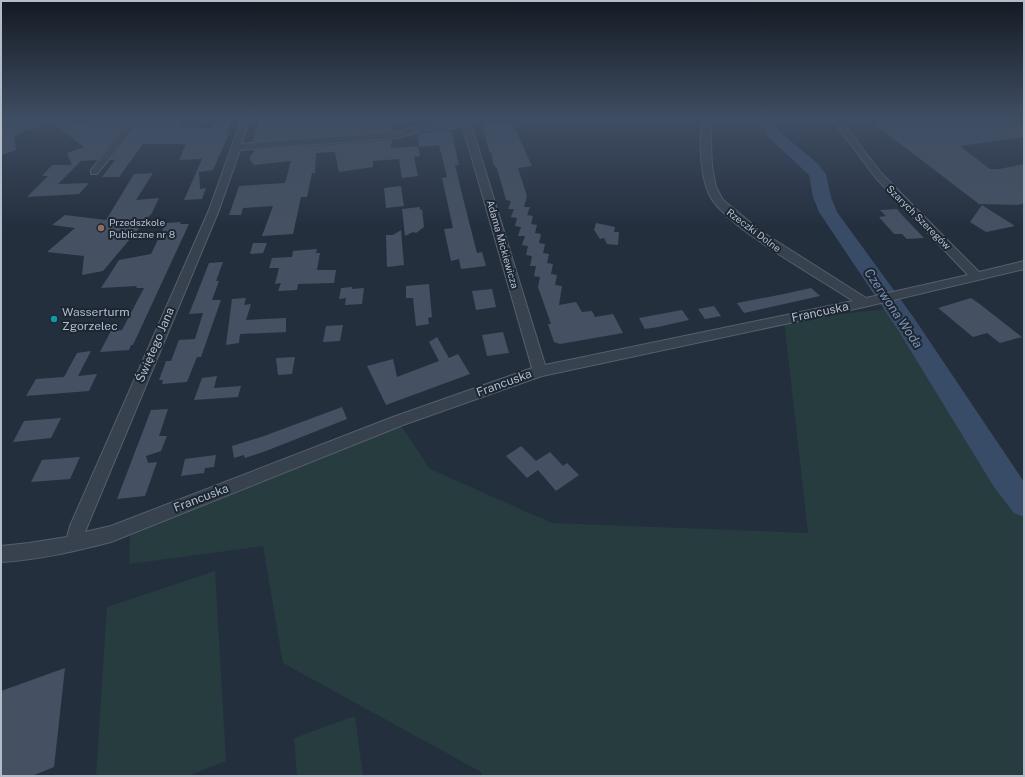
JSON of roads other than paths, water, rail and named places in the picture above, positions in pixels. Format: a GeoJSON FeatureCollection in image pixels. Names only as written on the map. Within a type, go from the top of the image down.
{"type":"FeatureCollection","features":[{"type":"Feature","properties":{"kind":"street"},"geometry":{"type":"LineString","coordinates":[[94,172],[108,154]]}},
{"type":"Feature","properties":{"kind":"street","name":"Świętego Jana"},"geometry":{"type":"LineString","coordinates":[[74,544],[78,526],[214,210],[234,154]]}},
{"type":"Feature","properties":{"kind":"street","name":"Adama Mickiewicza"},"geometry":{"type":"LineString","coordinates":[[476,154],[540,370]]}},
{"type":"Feature","properties":{"kind":"street","name":"Rzeczki Dolne"},"geometry":{"type":"LineString","coordinates":[[706,154],[709,179],[714,194],[721,205],[768,242],[870,301]]}},
{"type":"Feature","properties":{"kind":"street","name":"Szarych Szeregów"},"geometry":{"type":"LineString","coordinates":[[862,154],[878,175],[976,276]]}},
{"type":"Feature","properties":{"kind":"street","name":"Francuska"},"geometry":{"type":"LineString","coordinates":[[1,554],[26,553],[74,544],[111,534],[398,421],[540,370],[870,301],[1024,265]]}},
{"type":"Feature","properties":{"kind":"waterway","name":"Czerwona Woda"},"geometry":{"type":"LineString","coordinates":[[797,154],[817,174],[822,197],[828,212],[906,324],[1004,478],[1024,504]]}},
{"type":"Feature","properties":{"kind":"place","name":"Przedszkole Publiczne nr 8"},"geometry":{"type":"Point","coordinates":[101,228]}},
{"type":"Feature","properties":{"kind":"place","name":"Wasserturm Zgorzelec"},"geometry":{"type":"Point","coordinates":[54,319]}}]}
